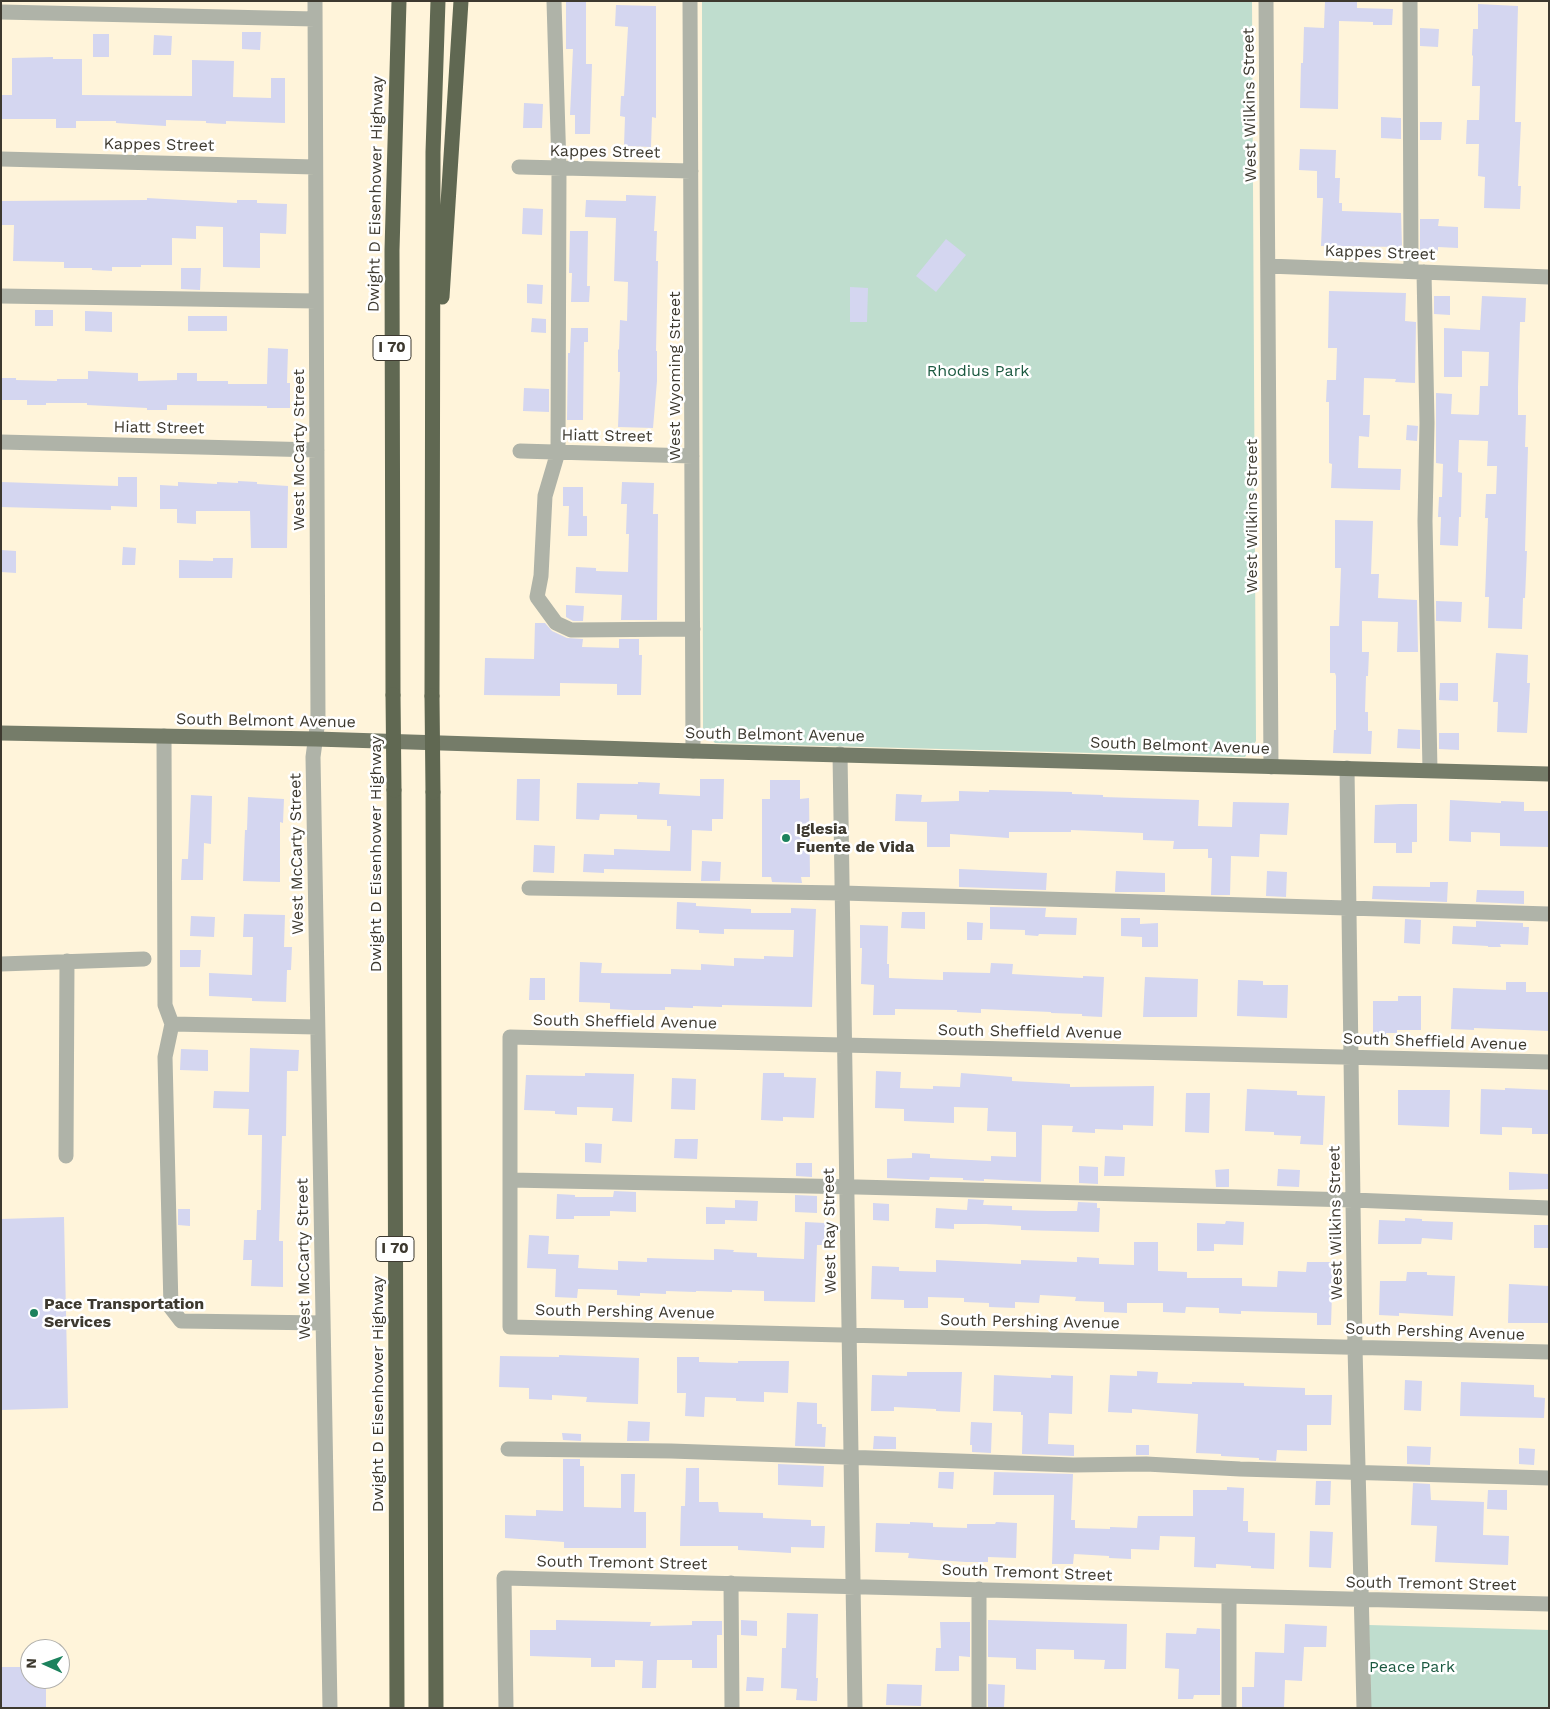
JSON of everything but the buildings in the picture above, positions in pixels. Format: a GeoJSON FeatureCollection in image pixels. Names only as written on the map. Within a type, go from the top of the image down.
{"type":"FeatureCollection","features":[{"type":"Feature","properties":{"kind":"highway","name":"Dwight D Eisenhower Highway"},"geometry":{"type":"LineString","coordinates":[[397,1708],[392,250],[398,1]]}},
{"type":"Feature","properties":{"kind":"highway","name":"I 70"},"geometry":{"type":"LineString","coordinates":[[436,1708],[432,152],[438,1]]}},
{"type":"Feature","properties":{"kind":"highway"},"geometry":{"type":"LineString","coordinates":[[433,449],[461,1]]}},
{"type":"Feature","properties":{"kind":"main road","name":"South Belmont Avenue"},"geometry":{"type":"LineString","coordinates":[[1,733],[316,739],[1549,774]]}},
{"type":"Feature","properties":{"kind":"street","name":"West McCarty Street"},"geometry":{"type":"LineString","coordinates":[[315,1],[318,720],[313,757],[330,1708]]}},
{"type":"Feature","properties":{"kind":"street"},"geometry":{"type":"LineString","coordinates":[[554,1],[559,168],[558,452],[545,496],[541,576],[537,597],[556,623],[571,630],[692,629]]}},
{"type":"Feature","properties":{"kind":"street","name":"West Wyoming Street"},"geometry":{"type":"LineString","coordinates":[[690,1],[693,751]]}},
{"type":"Feature","properties":{"kind":"street","name":"West Wilkins Street"},"geometry":{"type":"LineString","coordinates":[[1266,1],[1271,767]]}},
{"type":"Feature","properties":{"kind":"street"},"geometry":{"type":"LineString","coordinates":[[1410,1],[1417,271],[1427,423],[1425,521],[1430,770]]}},
{"type":"Feature","properties":{"kind":"street"},"geometry":{"type":"LineString","coordinates":[[1,12],[315,19]]}},
{"type":"Feature","properties":{"kind":"street","name":"Kappes Street"},"geometry":{"type":"LineString","coordinates":[[1,159],[316,167]]}},
{"type":"Feature","properties":{"kind":"street","name":"Kappes Street"},"geometry":{"type":"LineString","coordinates":[[519,167],[691,171]]}},
{"type":"Feature","properties":{"kind":"street","name":"Kappes Street"},"geometry":{"type":"LineString","coordinates":[[1268,266],[1549,277]]}},
{"type":"Feature","properties":{"kind":"street"},"geometry":{"type":"LineString","coordinates":[[1,296],[316,301]]}},
{"type":"Feature","properties":{"kind":"street","name":"Hiatt Street"},"geometry":{"type":"LineString","coordinates":[[1,442],[317,450]]}},
{"type":"Feature","properties":{"kind":"street","name":"Hiatt Street"},"geometry":{"type":"LineString","coordinates":[[520,452],[692,456]]}},
{"type":"Feature","properties":{"kind":"street"},"geometry":{"type":"LineString","coordinates":[[164,736],[165,1005],[172,1024],[165,1057],[171,1308],[181,1321],[323,1323]]}},
{"type":"Feature","properties":{"kind":"street","name":"West Ray Street"},"geometry":{"type":"LineString","coordinates":[[840,754],[854,1708]]}},
{"type":"Feature","properties":{"kind":"street","name":"West Wilkins Street"},"geometry":{"type":"LineString","coordinates":[[1347,768],[1355,1347],[1364,1708]]}},
{"type":"Feature","properties":{"kind":"street"},"geometry":{"type":"LineString","coordinates":[[529,888],[842,893],[1549,914]]}},
{"type":"Feature","properties":{"kind":"street"},"geometry":{"type":"LineString","coordinates":[[1,964],[144,959]]}},
{"type":"Feature","properties":{"kind":"street"},"geometry":{"type":"LineString","coordinates":[[66,1156],[67,961]]}},
{"type":"Feature","properties":{"kind":"street"},"geometry":{"type":"LineString","coordinates":[[172,1024],[317,1027]]}},
{"type":"Feature","properties":{"kind":"street","name":"South Sheffield Avenue"},"geometry":{"type":"LineString","coordinates":[[510,1180],[510,1037],[1549,1062]]}},
{"type":"Feature","properties":{"kind":"street"},"geometry":{"type":"LineString","coordinates":[[510,1180],[846,1186],[1353,1200],[1549,1208]]}},
{"type":"Feature","properties":{"kind":"street","name":"South Pershing Avenue"},"geometry":{"type":"LineString","coordinates":[[510,1180],[510,1327],[1549,1352]]}},
{"type":"Feature","properties":{"kind":"street"},"geometry":{"type":"LineString","coordinates":[[508,1449],[850,1456],[1073,1465],[1146,1464],[1549,1478]]}},
{"type":"Feature","properties":{"kind":"street","name":"South Tremont Street"},"geometry":{"type":"LineString","coordinates":[[506,1708],[504,1578],[1549,1604]]}},
{"type":"Feature","properties":{"kind":"street"},"geometry":{"type":"LineString","coordinates":[[732,1583],[732,1708]]}},
{"type":"Feature","properties":{"kind":"street"},"geometry":{"type":"LineString","coordinates":[[979,1589],[979,1708]]}},
{"type":"Feature","properties":{"kind":"street"},"geometry":{"type":"LineString","coordinates":[[1229,1597],[1229,1708]]}},
{"type":"Feature","properties":{"kind":"green space","name":"Rhodius Park"},"geometry":{"type":"Polygon","coordinates":[[[702,1],[1252,1],[1256,741],[1245,757],[715,743],[703,730],[702,1]]]}},
{"type":"Feature","properties":{"kind":"green space","name":"Peace Park"},"geometry":{"type":"Polygon","coordinates":[[[1369,1625],[1549,1630],[1549,1708],[1371,1708],[1369,1625]]]}},
{"type":"Feature","properties":{"kind":"place","name":"Iglesia Fuente de Vida"},"geometry":{"type":"Point","coordinates":[786,838]}},
{"type":"Feature","properties":{"kind":"place","name":"Pace Transportation Services"},"geometry":{"type":"Point","coordinates":[34,1313]}}]}
